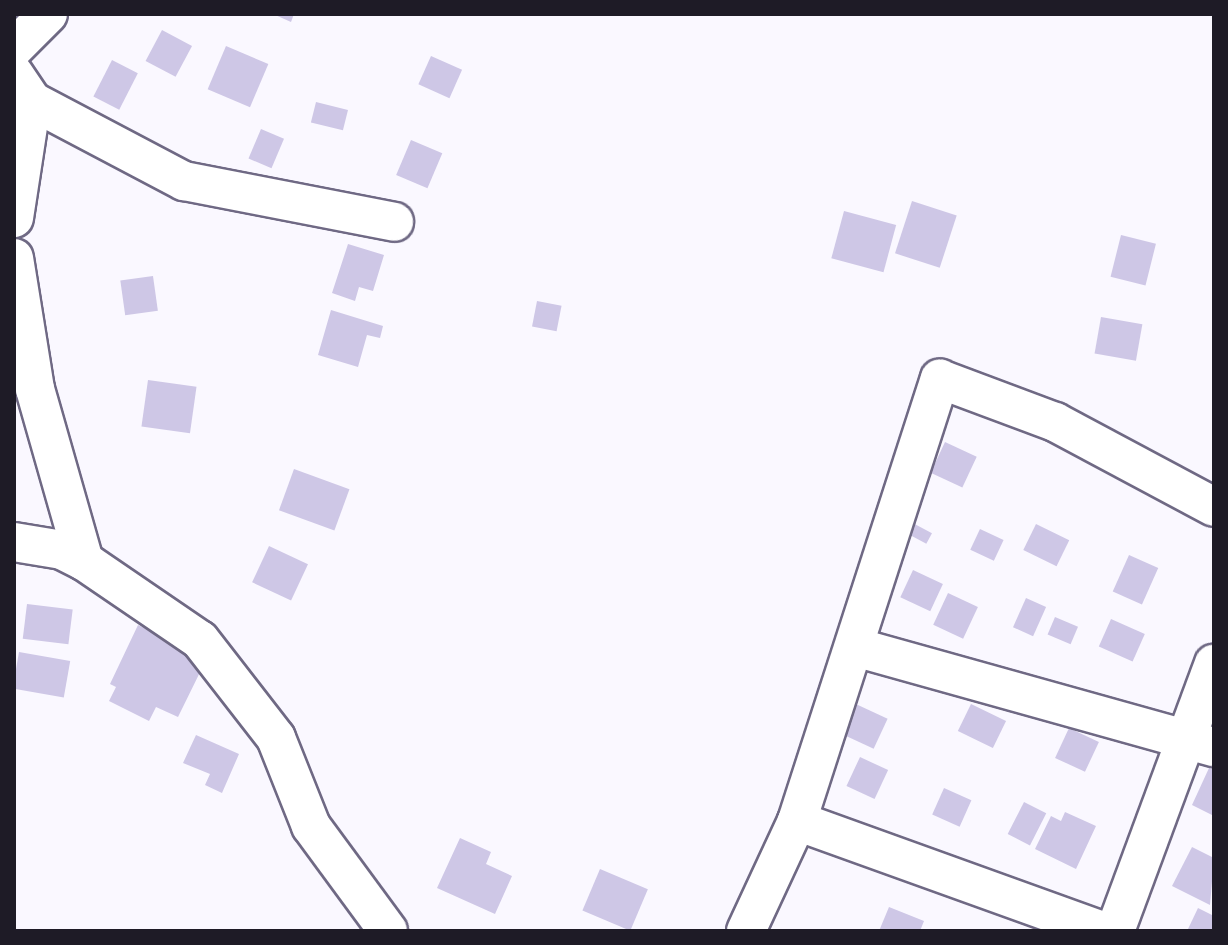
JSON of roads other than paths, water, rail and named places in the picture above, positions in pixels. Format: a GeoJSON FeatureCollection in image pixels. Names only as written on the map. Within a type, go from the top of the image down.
{"type":"FeatureCollection","features":[{"type":"Feature","properties":{"kind":"street"},"geometry":{"type":"LineString","coordinates":[[14,48],[48,14]]}},
{"type":"Feature","properties":{"kind":"street"},"geometry":{"type":"LineString","coordinates":[[14,218],[23,88],[184,181],[394,222]]}},
{"type":"Feature","properties":{"kind":"street"},"geometry":{"type":"LineString","coordinates":[[14,258],[35,389],[84,561]]}},
{"type":"Feature","properties":{"kind":"street"},"geometry":{"type":"LineString","coordinates":[[746,931],[797,821],[940,379],[1055,422],[1214,507]]}},
{"type":"Feature","properties":{"kind":"street"},"geometry":{"type":"LineString","coordinates":[[14,542],[62,550],[84,561],[200,640],[276,738],[311,826],[388,931]]}},
{"type":"Feature","properties":{"kind":"street"},"geometry":{"type":"LineString","coordinates":[[855,647],[1200,744]]}},
{"type":"Feature","properties":{"kind":"street"},"geometry":{"type":"LineString","coordinates":[[1115,931],[1200,744],[1214,664]]}},
{"type":"Feature","properties":{"kind":"street"},"geometry":{"type":"LineString","coordinates":[[797,821],[1103,931]]}}]}
